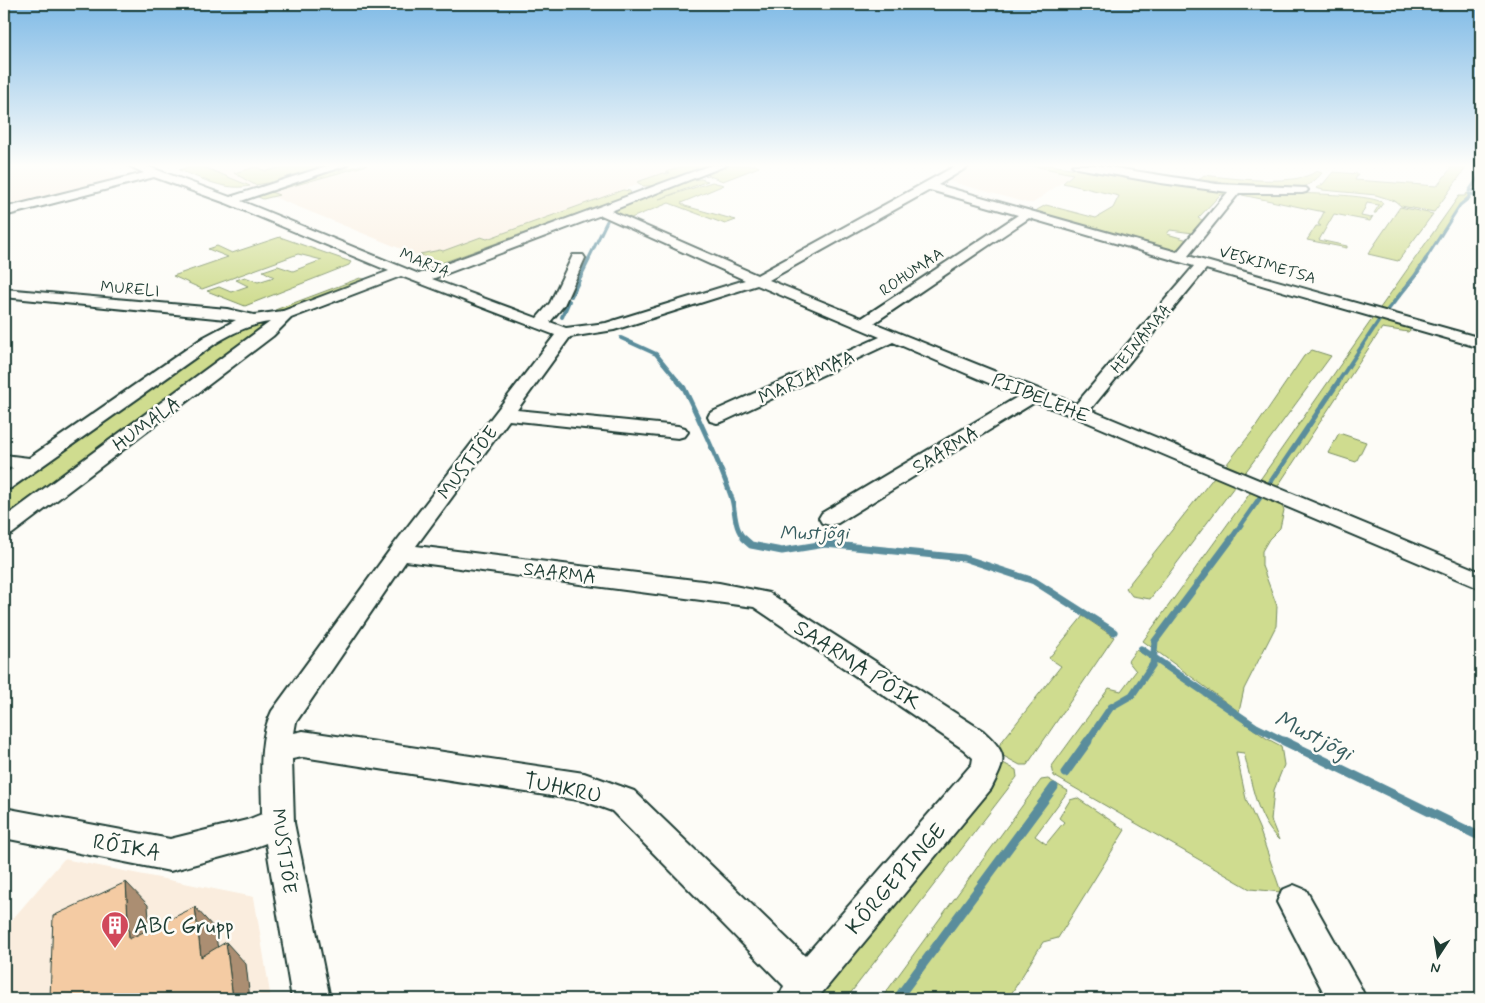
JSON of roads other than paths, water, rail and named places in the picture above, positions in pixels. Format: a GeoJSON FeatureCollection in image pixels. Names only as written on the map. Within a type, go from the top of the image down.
{"type":"FeatureCollection","features":[{"type":"Feature","properties":{"kind":"street","name":"MARJA"},"geometry":{"type":"LineString","coordinates":[[257,212],[419,278],[565,333]]}},
{"type":"Feature","properties":{"kind":"street"},"geometry":{"type":"LineString","coordinates":[[419,278],[600,212]]}},
{"type":"Feature","properties":{"kind":"street","name":"PIIBELEHE"},"geometry":{"type":"LineString","coordinates":[[604,212],[758,280],[864,323],[1033,396],[1079,412],[1481,581]]}},
{"type":"Feature","properties":{"kind":"street"},"geometry":{"type":"LineString","coordinates":[[565,333],[608,327],[758,280],[882,212]]}},
{"type":"Feature","properties":{"kind":"street","name":"VESKIMETSA"},"geometry":{"type":"LineString","coordinates":[[1019,212],[1481,343]]}},
{"type":"Feature","properties":{"kind":"street"},"geometry":{"type":"LineString","coordinates":[[1180,257],[1217,212]]}},
{"type":"Feature","properties":{"kind":"street","name":"ROHUMAA"},"geometry":{"type":"LineString","coordinates":[[864,323],[1027,214]]}},
{"type":"Feature","properties":{"kind":"street"},"geometry":{"type":"LineString","coordinates":[[540,324],[556,305],[578,258]]}},
{"type":"Feature","properties":{"kind":"street","name":"HEINAMAA"},"geometry":{"type":"LineString","coordinates":[[1079,412],[1203,264]]}},
{"type":"Feature","properties":{"kind":"street","name":"HUMALA"},"geometry":{"type":"LineString","coordinates":[[4,484],[210,340],[231,328],[254,319],[286,315],[403,271]]}},
{"type":"Feature","properties":{"kind":"street","name":"MURELI"},"geometry":{"type":"LineString","coordinates":[[4,293],[227,314],[254,319]]}},
{"type":"Feature","properties":{"kind":"street","name":"HUMALA"},"geometry":{"type":"LineString","coordinates":[[4,529],[260,338],[286,315]]}},
{"type":"Feature","properties":{"kind":"street","name":"MUSTJÕE"},"geometry":{"type":"LineString","coordinates":[[311,999],[278,823],[277,749],[282,719],[400,552],[502,414],[565,333]]}},
{"type":"Feature","properties":{"kind":"street","name":"MARJAMAA"},"geometry":{"type":"LineString","coordinates":[[718,417],[894,336]]}},
{"type":"Feature","properties":{"kind":"street","name":"SAARMA"},"geometry":{"type":"LineString","coordinates":[[830,518],[1033,396]]}},
{"type":"Feature","properties":{"kind":"street"},"geometry":{"type":"LineString","coordinates":[[502,414],[678,432]]}},
{"type":"Feature","properties":{"kind":"street"},"geometry":{"type":"LineString","coordinates":[[4,461],[32,464]]}},
{"type":"Feature","properties":{"kind":"street","name":"SAARMA"},"geometry":{"type":"LineString","coordinates":[[400,552],[719,592]]}},
{"type":"Feature","properties":{"kind":"street","name":"SAARMA PÕIK"},"geometry":{"type":"LineString","coordinates":[[719,592],[760,599],[974,740],[988,754]]}},
{"type":"Feature","properties":{"kind":"street","name":"TUHKRU"},"geometry":{"type":"LineString","coordinates":[[277,749],[303,744],[584,787],[623,801],[801,990]]}},
{"type":"Feature","properties":{"kind":"street","name":"KÕRGEPINGE"},"geometry":{"type":"LineString","coordinates":[[801,990],[980,778],[987,766],[988,754]]}},
{"type":"Feature","properties":{"kind":"street","name":"RÕIKA"},"geometry":{"type":"LineString","coordinates":[[4,823],[170,855],[248,835],[278,823]]}},
{"type":"Feature","properties":{"kind":"street"},"geometry":{"type":"LineString","coordinates":[[1294,902],[1347,999]]}},
{"type":"Feature","properties":{"kind":"waterway"},"geometry":{"type":"LineString","coordinates":[[1425,260],[1456,212]]}},
{"type":"Feature","properties":{"kind":"waterway"},"geometry":{"type":"LineString","coordinates":[[588,260],[607,221]]}},
{"type":"Feature","properties":{"kind":"waterway"},"geometry":{"type":"LineString","coordinates":[[580,277],[589,259]]}},
{"type":"Feature","properties":{"kind":"waterway"},"geometry":{"type":"LineString","coordinates":[[1386,312],[1426,259]]}},
{"type":"Feature","properties":{"kind":"waterway"},"geometry":{"type":"LineString","coordinates":[[571,296],[579,280]]}},
{"type":"Feature","properties":{"kind":"waterway"},"geometry":{"type":"LineString","coordinates":[[562,317],[569,301]]}},
{"type":"Feature","properties":{"kind":"waterway"},"geometry":{"type":"LineString","coordinates":[[1338,382],[1380,319]]}},
{"type":"Feature","properties":{"kind":"waterway","name":"Mustjõgi"},"geometry":{"type":"LineString","coordinates":[[621,338],[656,354],[679,382]]}},
{"type":"Feature","properties":{"kind":"waterway","name":"Mustjõgi"},"geometry":{"type":"LineString","coordinates":[[678,381],[684,388],[715,455],[733,501],[738,530],[745,539]]}},
{"type":"Feature","properties":{"kind":"waterway"},"geometry":{"type":"LineString","coordinates":[[1268,486],[1339,381]]}},
{"type":"Feature","properties":{"kind":"waterway"},"geometry":{"type":"LineString","coordinates":[[1231,539],[1261,496]]}},
{"type":"Feature","properties":{"kind":"waterway","name":"Mustjõgi"},"geometry":{"type":"LineString","coordinates":[[743,538],[751,545],[782,551],[825,544],[964,558],[1034,581],[1114,632]]}},
{"type":"Feature","properties":{"kind":"waterway"},"geometry":{"type":"LineString","coordinates":[[1154,658],[1155,641],[1232,538]]}},
{"type":"Feature","properties":{"kind":"waterway","name":"Mustjõgi"},"geometry":{"type":"LineString","coordinates":[[1141,649],[1154,658]]}},
{"type":"Feature","properties":{"kind":"waterway"},"geometry":{"type":"LineString","coordinates":[[1087,742],[1111,707],[1132,695],[1153,664],[1154,658]]}},
{"type":"Feature","properties":{"kind":"waterway","name":"Mustjõgi"},"geometry":{"type":"LineString","coordinates":[[1154,658],[1256,727],[1284,741]]}},
{"type":"Feature","properties":{"kind":"waterway"},"geometry":{"type":"LineString","coordinates":[[1065,773],[1088,741]]}},
{"type":"Feature","properties":{"kind":"waterway","name":"Mustjõgi"},"geometry":{"type":"LineString","coordinates":[[1284,741],[1481,837]]}},
{"type":"Feature","properties":{"kind":"waterway"},"geometry":{"type":"LineString","coordinates":[[897,999],[1054,787]]}},
{"type":"Feature","properties":{"kind":"place","name":"ABC Grupp"},"geometry":{"type":"Point","coordinates":[115,949]}}]}
